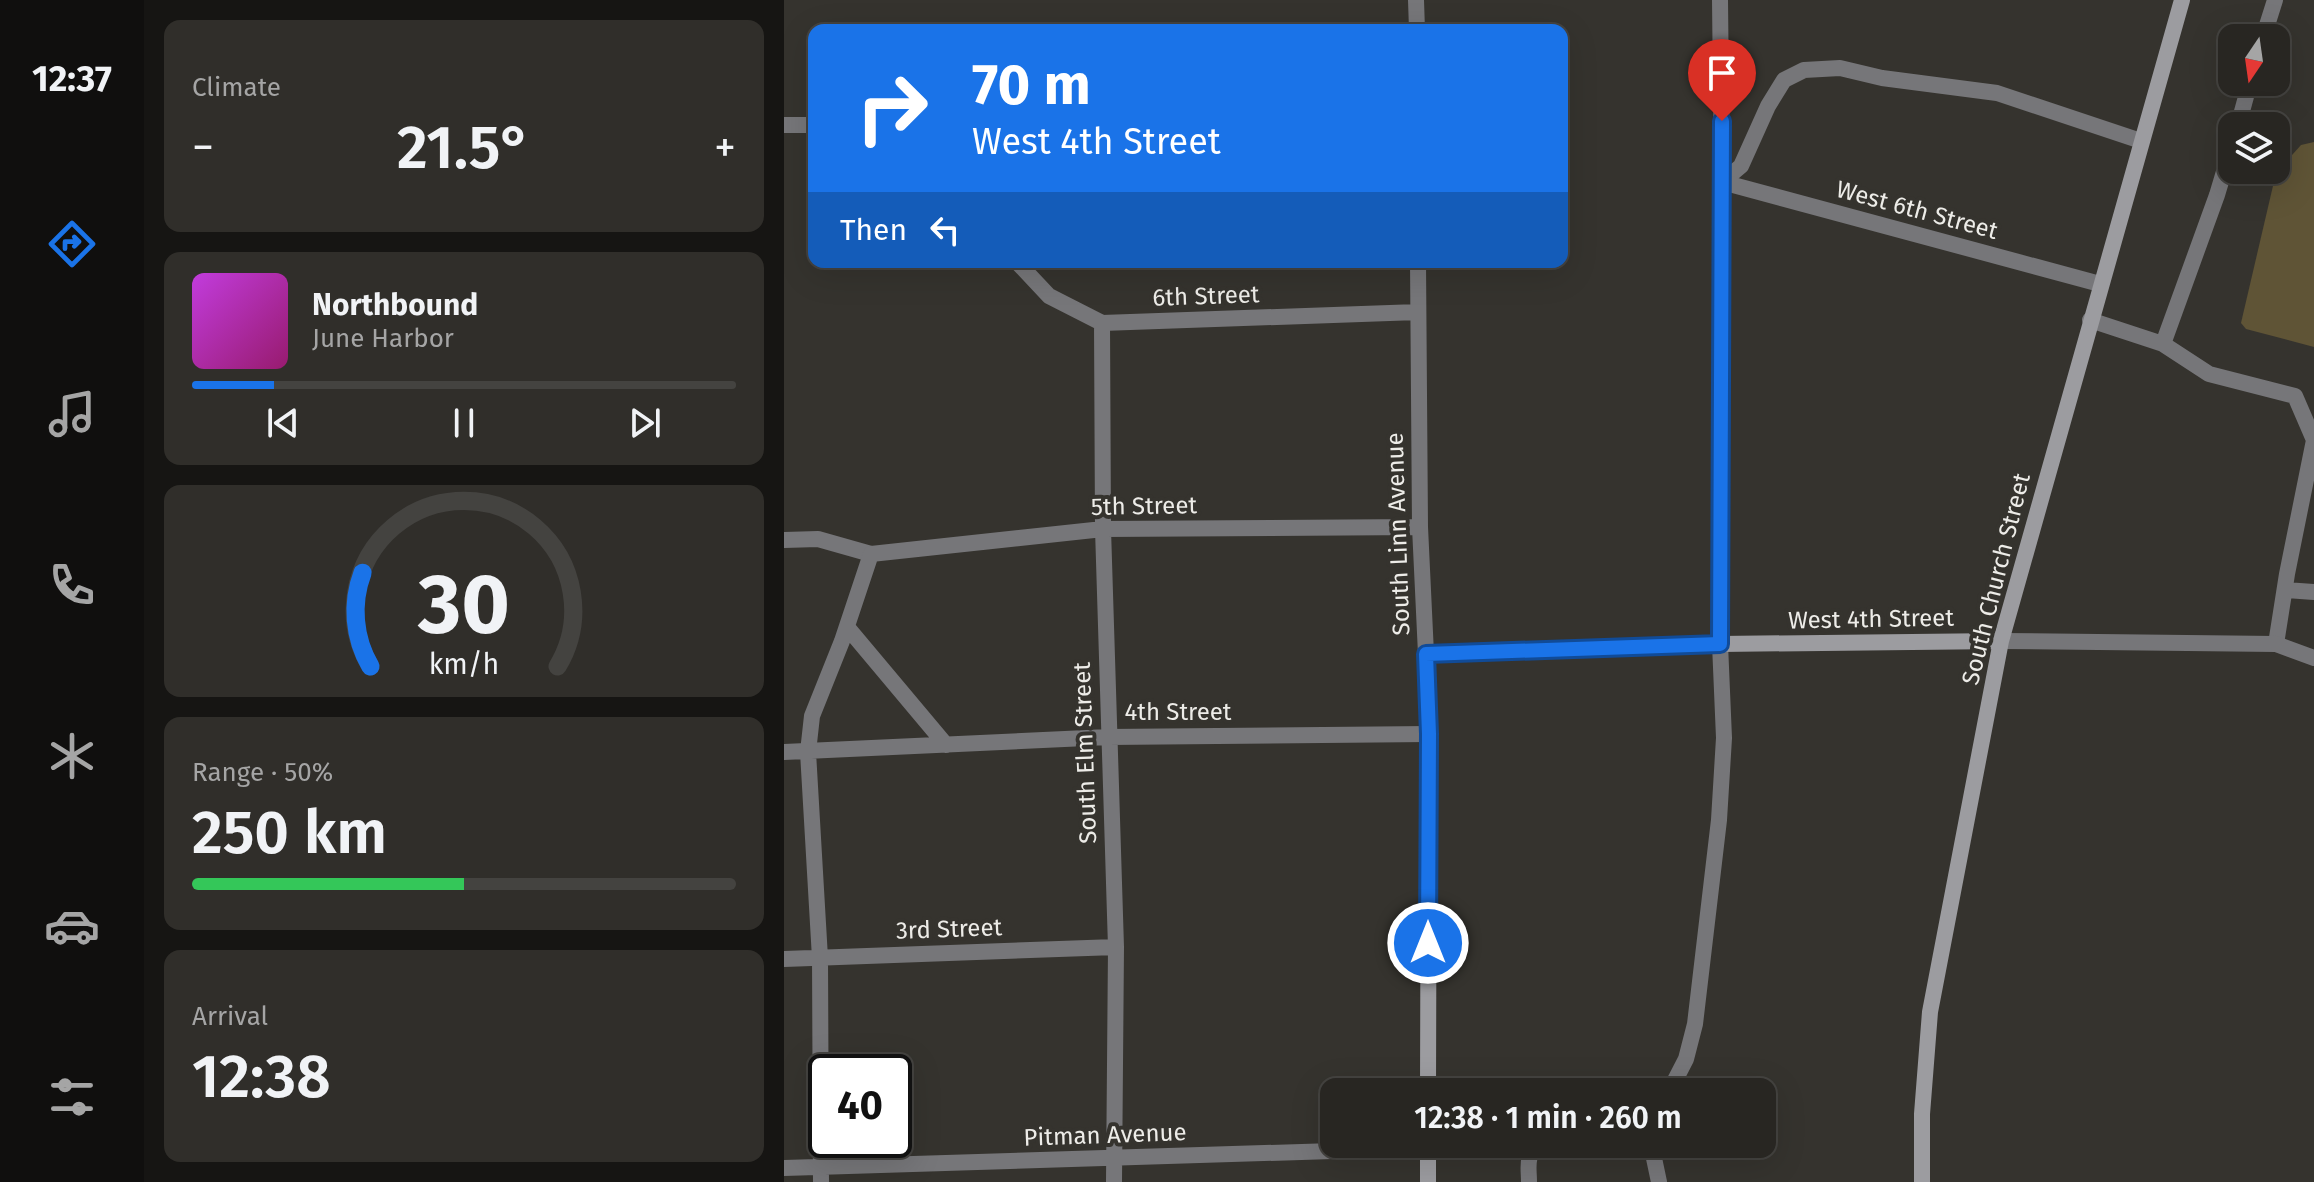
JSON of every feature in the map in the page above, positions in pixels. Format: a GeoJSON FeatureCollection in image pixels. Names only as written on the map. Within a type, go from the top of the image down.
{"type":"FeatureCollection","features":[{"type":"Feature","properties":{"kind":"street"},"geometry":{"type":"LineString","coordinates":[[1416,0],[1417,24]]}},
{"type":"Feature","properties":{"kind":"street"},"geometry":{"type":"LineString","coordinates":[[1676,1078],[1686,1059],[1695,1024],[1719,820],[1724,738],[1720,644],[1720,0]]}},
{"type":"Feature","properties":{"kind":"street","name":"South Church Street"},"geometry":{"type":"LineString","coordinates":[[1922,1182],[1922,1114],[1930,1012],[2001,641],[2182,0]]}},
{"type":"Feature","properties":{"kind":"street"},"geometry":{"type":"LineString","coordinates":[[2267,24],[2275,0]]}},
{"type":"Feature","properties":{"kind":"street"},"geometry":{"type":"LineString","coordinates":[[1722,182],[1741,166],[1768,106],[1784,80],[1804,70],[1840,68],[1882,78],[1997,93],[2141,141]]}},
{"type":"Feature","properties":{"kind":"street"},"geometry":{"type":"LineString","coordinates":[[784,125],[808,125]]}},
{"type":"Feature","properties":{"kind":"street","name":"West 6th Street"},"geometry":{"type":"LineString","coordinates":[[1722,182],[2100,284]]}},
{"type":"Feature","properties":{"kind":"street"},"geometry":{"type":"LineString","coordinates":[[2163,344],[2220,184]]}},
{"type":"Feature","properties":{"kind":"street","name":"6th Street"},"geometry":{"type":"LineString","coordinates":[[1023,268],[1049,296],[1102,323],[1418,312]]}},
{"type":"Feature","properties":{"kind":"street","name":"South Linn Avenue"},"geometry":{"type":"LineString","coordinates":[[1418,268],[1420,527],[1429,734],[1428,1078]]}},
{"type":"Feature","properties":{"kind":"street"},"geometry":{"type":"LineString","coordinates":[[2090,320],[2163,344],[2209,374],[2314,399]]}},
{"type":"Feature","properties":{"kind":"street","name":"South Elm Street"},"geometry":{"type":"LineString","coordinates":[[1102,323],[1103,529],[1116,947],[1114,1182]]}},
{"type":"Feature","properties":{"kind":"street"},"geometry":{"type":"LineString","coordinates":[[2276,644],[2314,440],[2295,396]]}},
{"type":"Feature","properties":{"kind":"street","name":"5th Street"},"geometry":{"type":"LineString","coordinates":[[871,554],[1103,529],[1420,527]]}},
{"type":"Feature","properties":{"kind":"street"},"geometry":{"type":"LineString","coordinates":[[784,540],[818,539],[871,554],[847,627],[812,716],[808,752],[820,958],[821,1174]]}},
{"type":"Feature","properties":{"kind":"street"},"geometry":{"type":"LineString","coordinates":[[2285,590],[2314,592]]}},
{"type":"Feature","properties":{"kind":"street"},"geometry":{"type":"LineString","coordinates":[[847,627],[946,745]]}},
{"type":"Feature","properties":{"kind":"street","name":"West 4th Street"},"geometry":{"type":"LineString","coordinates":[[1426,654],[1720,644],[2001,641],[2276,644],[2314,658]]}},
{"type":"Feature","properties":{"kind":"street","name":"4th Street"},"geometry":{"type":"LineString","coordinates":[[784,752],[1108,737],[1429,734]]}},
{"type":"Feature","properties":{"kind":"street","name":"3rd Street"},"geometry":{"type":"LineString","coordinates":[[784,959],[1116,947]]}},
{"type":"Feature","properties":{"kind":"street","name":"Pitman Avenue"},"geometry":{"type":"LineString","coordinates":[[784,1168],[821,1174],[1320,1150]]}},
{"type":"Feature","properties":{"kind":"street"},"geometry":{"type":"LineString","coordinates":[[1428,1158],[1428,1182]]}},
{"type":"Feature","properties":{"kind":"street"},"geometry":{"type":"LineString","coordinates":[[1529,1158],[1529,1182]]}},
{"type":"Feature","properties":{"kind":"street"},"geometry":{"type":"LineString","coordinates":[[1654,1158],[1659,1182]]}},
{"type":"Feature","properties":{"kind":"shaded area"},"geometry":{"type":"Polygon","coordinates":[[[2314,142],[2314,347],[2246,329],[2241,323],[2273,184],[2290,184],[2290,157],[2301,145],[2314,142]]]}},
{"type":"Feature","properties":{"kind":"route"},"geometry":{"type":"LineString","coordinates":[[1428,943],[1429,734],[1426,654],[1720,644],[1722,121]]}}]}
